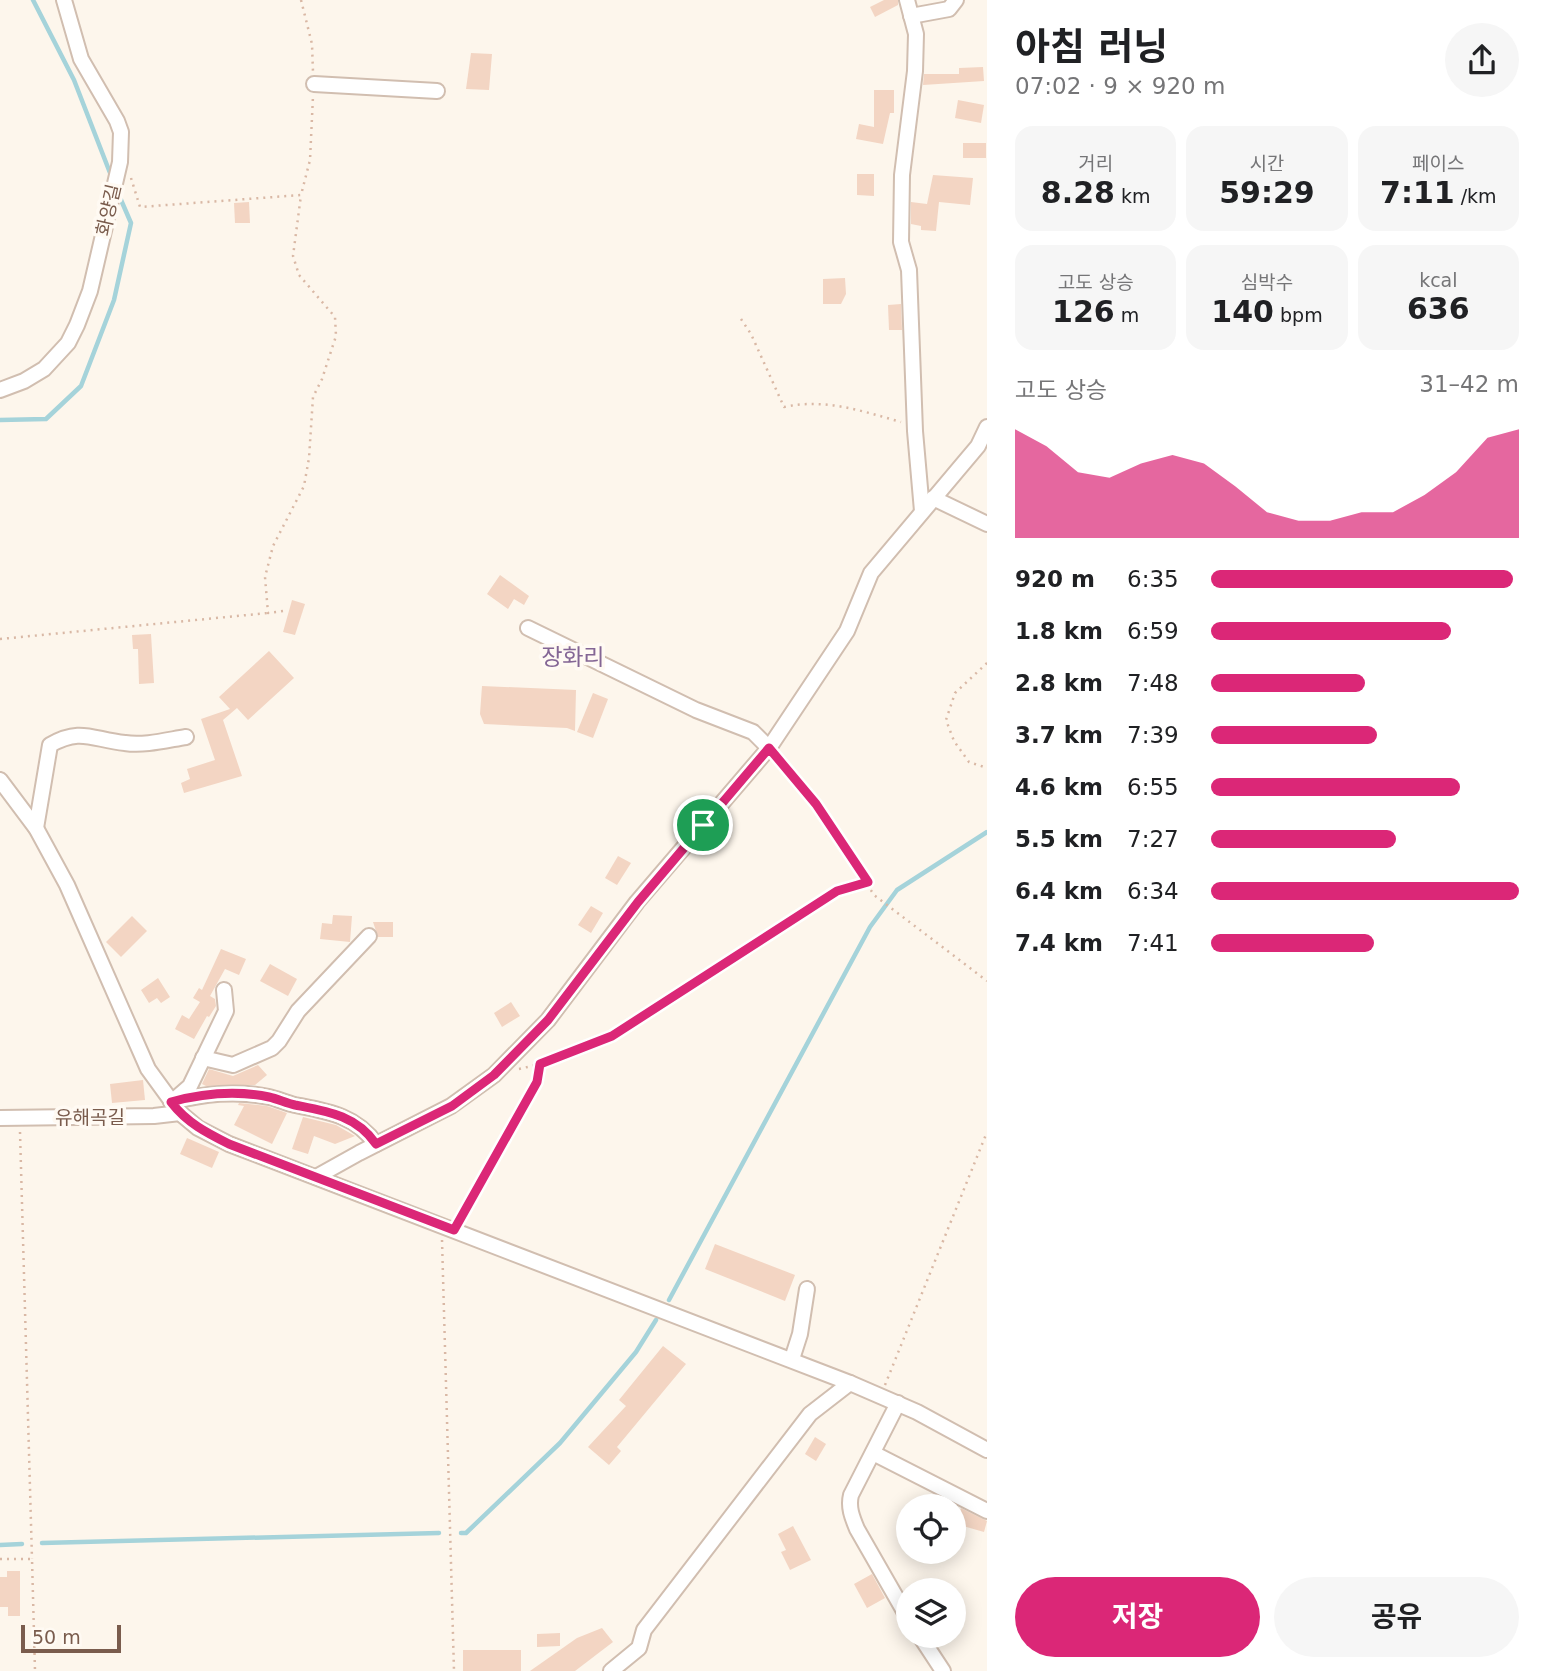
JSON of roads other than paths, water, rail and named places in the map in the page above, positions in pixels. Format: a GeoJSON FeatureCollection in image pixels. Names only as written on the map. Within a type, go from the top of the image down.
{"type":"FeatureCollection","features":[{"type":"Feature","properties":{"kind":"street","name":"화양길"},"geometry":{"type":"LineString","coordinates":[[0,390],[24,381],[44,369],[68,343],[90,292],[111,199],[124,166],[121,132],[81,59],[64,0]]}},
{"type":"Feature","properties":{"kind":"street"},"geometry":{"type":"LineString","coordinates":[[908,0],[916,34],[915,71],[902,175],[901,242],[909,270],[915,423],[922,511]]}},
{"type":"Feature","properties":{"kind":"street"},"geometry":{"type":"LineString","coordinates":[[911,16],[949,9],[956,0]]}},
{"type":"Feature","properties":{"kind":"street"},"geometry":{"type":"LineString","coordinates":[[314,84],[437,91]]}},
{"type":"Feature","properties":{"kind":"street"},"geometry":{"type":"LineString","coordinates":[[316,1177],[452,1106],[494,1075],[548,1020],[638,902],[769,748],[847,631],[871,573],[978,446],[987,426]]}},
{"type":"Feature","properties":{"kind":"street"},"geometry":{"type":"LineString","coordinates":[[933,498],[987,523]]}},
{"type":"Feature","properties":{"kind":"street"},"geometry":{"type":"LineString","coordinates":[[528,628],[696,710],[753,732],[769,748]]}},
{"type":"Feature","properties":{"kind":"street"},"geometry":{"type":"LineString","coordinates":[[36,828],[50,745],[66,736],[90,736],[127,744],[186,737]]}},
{"type":"Feature","properties":{"kind":"street"},"geometry":{"type":"LineString","coordinates":[[0,780],[36,828],[67,885],[148,1069],[175,1108],[198,1128],[229,1144],[850,1383],[898,1404],[987,1450]]}},
{"type":"Feature","properties":{"kind":"street"},"geometry":{"type":"LineString","coordinates":[[203,1058],[233,1065],[272,1048],[298,1011],[369,936]]}},
{"type":"Feature","properties":{"kind":"street"},"geometry":{"type":"LineString","coordinates":[[175,1108],[190,1086],[226,1011],[224,990]]}},
{"type":"Feature","properties":{"kind":"street","name":"유해곡길"},"geometry":{"type":"LineString","coordinates":[[0,1118],[154,1116],[197,1095],[232,1093],[272,1097],[338,1113],[370,1136],[376,1144]]}},
{"type":"Feature","properties":{"kind":"street"},"geometry":{"type":"LineString","coordinates":[[792,1360],[800,1334],[807,1289]]}},
{"type":"Feature","properties":{"kind":"street"},"geometry":{"type":"LineString","coordinates":[[611,1671],[639,1648],[644,1630],[810,1414],[850,1383]]}},
{"type":"Feature","properties":{"kind":"street"},"geometry":{"type":"LineString","coordinates":[[896,1596],[851,1515],[851,1495],[898,1404]]}},
{"type":"Feature","properties":{"kind":"street"},"geometry":{"type":"LineString","coordinates":[[873,1453],[987,1511]]}},
{"type":"Feature","properties":{"kind":"street"},"geometry":{"type":"LineString","coordinates":[[928,1648],[943,1671]]}},
{"type":"Feature","properties":{"kind":"waterway"},"geometry":{"type":"LineString","coordinates":[[33,0],[74,80],[112,178]]}},
{"type":"Feature","properties":{"kind":"waterway"},"geometry":{"type":"LineString","coordinates":[[0,420],[46,419],[81,386],[114,300],[131,223],[118,193]]}},
{"type":"Feature","properties":{"kind":"waterway"},"geometry":{"type":"LineString","coordinates":[[669,1300],[870,927],[897,890],[987,832]]}},
{"type":"Feature","properties":{"kind":"waterway"},"geometry":{"type":"LineString","coordinates":[[461,1533],[466,1533],[560,1443],[636,1352],[656,1320]]}},
{"type":"Feature","properties":{"kind":"waterway"},"geometry":{"type":"LineString","coordinates":[[42,1543],[439,1533]]}},
{"type":"Feature","properties":{"kind":"waterway"},"geometry":{"type":"LineString","coordinates":[[0,1545],[22,1544]]}},
{"type":"Feature","properties":{"kind":"district","name":"장화리"},"geometry":{"type":"Point","coordinates":[573,657]}}]}
